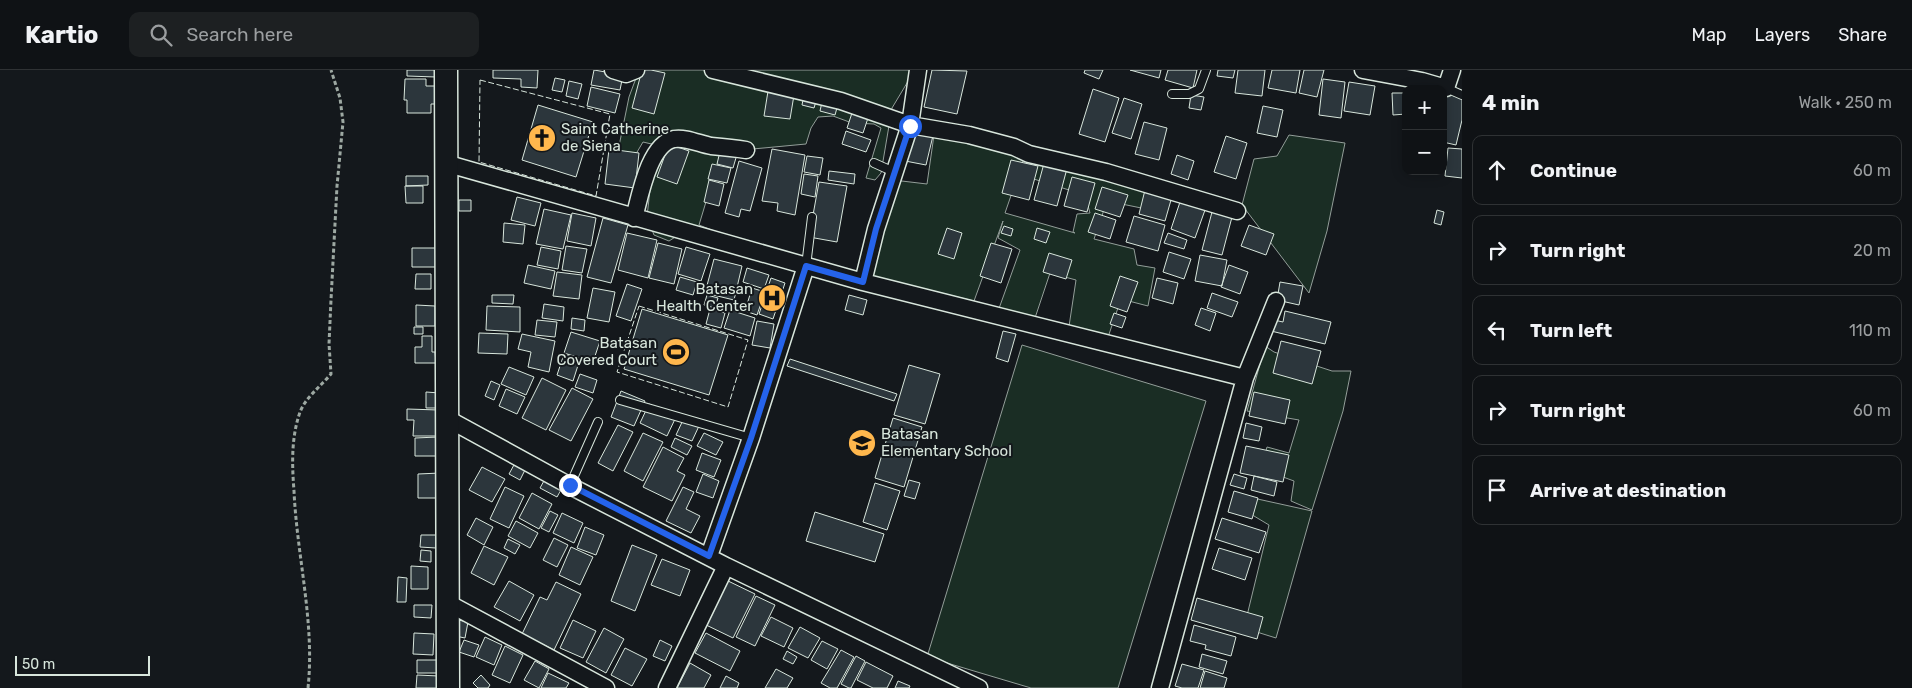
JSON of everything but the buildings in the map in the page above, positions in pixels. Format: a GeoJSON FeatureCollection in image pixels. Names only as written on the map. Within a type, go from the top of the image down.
{"type":"FeatureCollection","features":[{"type":"Feature","properties":{"kind":"street"},"geometry":{"type":"LineString","coordinates":[[446,70],[448,688]]}},
{"type":"Feature","properties":{"kind":"street"},"geometry":{"type":"LineString","coordinates":[[613,70],[626,74],[636,70]]}},
{"type":"Feature","properties":{"kind":"street"},"geometry":{"type":"LineString","coordinates":[[713,70],[841,101],[910,126],[970,135],[1014,147],[1029,154],[1106,172],[1237,211]]}},
{"type":"Feature","properties":{"kind":"street"},"geometry":{"type":"LineString","coordinates":[[863,282],[876,229],[910,126],[918,70]]}},
{"type":"Feature","properties":{"kind":"street"},"geometry":{"type":"LineString","coordinates":[[1363,70],[1436,85]]}},
{"type":"Feature","properties":{"kind":"street"},"geometry":{"type":"LineString","coordinates":[[1447,85],[1452,70]]}},
{"type":"Feature","properties":{"kind":"street"},"geometry":{"type":"LineString","coordinates":[[634,218],[649,168],[655,154],[664,143],[675,139],[710,146],[746,150]]}},
{"type":"Feature","properties":{"kind":"street"},"geometry":{"type":"LineString","coordinates":[[445,163],[863,282],[1245,378]]}},
{"type":"Feature","properties":{"kind":"street"},"geometry":{"type":"LineString","coordinates":[[709,556],[751,438],[806,266]]}},
{"type":"Feature","properties":{"kind":"street"},"geometry":{"type":"LineString","coordinates":[[1160,688],[1245,378],[1276,301]]}},
{"type":"Feature","properties":{"kind":"street"},"geometry":{"type":"LineString","coordinates":[[448,419],[726,566],[979,688]]}},
{"type":"Feature","properties":{"kind":"street"},"geometry":{"type":"LineString","coordinates":[[667,688],[726,566]]}},
{"type":"Feature","properties":{"kind":"street"},"geometry":{"type":"LineString","coordinates":[[448,603],[606,688]]}},
{"type":"Feature","properties":{"kind":"lane"},"geometry":{"type":"LineString","coordinates":[[1172,94],[1188,94],[1199,89],[1206,70]]}},
{"type":"Feature","properties":{"kind":"lane"},"geometry":{"type":"LineString","coordinates":[[1447,88],[1462,95]]}},
{"type":"Feature","properties":{"kind":"lane"},"geometry":{"type":"LineString","coordinates":[[874,162],[894,172]]}},
{"type":"Feature","properties":{"kind":"lane"},"geometry":{"type":"LineString","coordinates":[[806,266],[812,217]]}},
{"type":"Feature","properties":{"kind":"lane"},"geometry":{"type":"LineString","coordinates":[[620,400],[751,438]]}},
{"type":"Feature","properties":{"kind":"lane"},"geometry":{"type":"LineString","coordinates":[[570,485],[598,422]]}},
{"type":"Feature","properties":{"kind":"path"},"geometry":{"type":"LineString","coordinates":[[308,688],[310,666],[308,629],[295,521],[293,445],[300,412],[308,397],[331,374],[329,344],[331,300],[337,186],[343,122],[340,98],[331,70]]}},
{"type":"Feature","properties":{"kind":"green space"},"geometry":{"type":"Polygon","coordinates":[[[639,70],[909,70],[913,73],[892,108],[881,173],[875,180],[866,178],[881,128],[874,124],[852,123],[833,116],[818,117],[811,128],[806,144],[721,152],[699,225],[717,232],[716,237],[680,234],[669,241],[654,235],[647,217],[651,180],[660,146],[643,142],[630,164],[618,151],[629,97],[639,70]]]}},
{"type":"Feature","properties":{"kind":"green space"},"geometry":{"type":"Polygon","coordinates":[[[934,135],[1025,155],[1005,213],[1075,233],[1073,232],[1077,214],[1090,213],[1085,195],[1021,175],[1028,153],[1164,188],[1156,211],[1107,201],[1094,239],[1134,249],[1137,265],[1155,268],[1148,306],[1121,299],[1106,343],[1068,333],[1076,280],[1050,273],[1034,321],[997,314],[1020,250],[998,238],[1003,221],[974,301],[859,273],[885,179],[927,184],[934,135]]]}},
{"type":"Feature","properties":{"kind":"green space"},"geometry":{"type":"Polygon","coordinates":[[[1289,135],[1345,143],[1327,231],[1309,293],[1242,205],[1254,159],[1277,156],[1289,135]]]}},
{"type":"Feature","properties":{"kind":"green space"},"geometry":{"type":"Polygon","coordinates":[[[1022,345],[1206,401],[1118,688],[1031,688],[927,657],[1022,345]]]}},
{"type":"Feature","properties":{"kind":"green space"},"geometry":{"type":"Polygon","coordinates":[[[1265,346],[1274,352],[1332,371],[1351,371],[1343,411],[1312,510],[1291,501],[1294,481],[1261,469],[1267,447],[1289,453],[1299,420],[1247,411],[1265,346]]]}},
{"type":"Feature","properties":{"kind":"green space"},"geometry":{"type":"Polygon","coordinates":[[[1253,498],[1312,511],[1276,638],[1244,628],[1269,525],[1249,513],[1253,498]]]}},
{"type":"Feature","properties":{"kind":"fence"},"geometry":{"type":"LineString","coordinates":[[480,80],[610,114],[596,196],[479,162],[480,80]]}},
{"type":"Feature","properties":{"kind":"fence"},"geometry":{"type":"LineString","coordinates":[[639,306],[748,340],[728,407],[617,372],[639,306]]}},
{"type":"Feature","properties":{"kind":"place","name":"Saint Catherine de Siena"},"geometry":{"type":"Point","coordinates":[542,138]}},
{"type":"Feature","properties":{"kind":"place","name":"Batasan Health Center"},"geometry":{"type":"Point","coordinates":[772,298]}},
{"type":"Feature","properties":{"kind":"place","name":"Batasan Covered Court"},"geometry":{"type":"Point","coordinates":[676,352]}},
{"type":"Feature","properties":{"kind":"place","name":"Batasan Elementary School"},"geometry":{"type":"Point","coordinates":[862,443]}},
{"type":"Feature","properties":{"kind":"route"},"geometry":{"type":"LineString","coordinates":[[570,485],[709,556],[751,438],[806,266],[863,282],[876,229],[910,126]]}}]}
